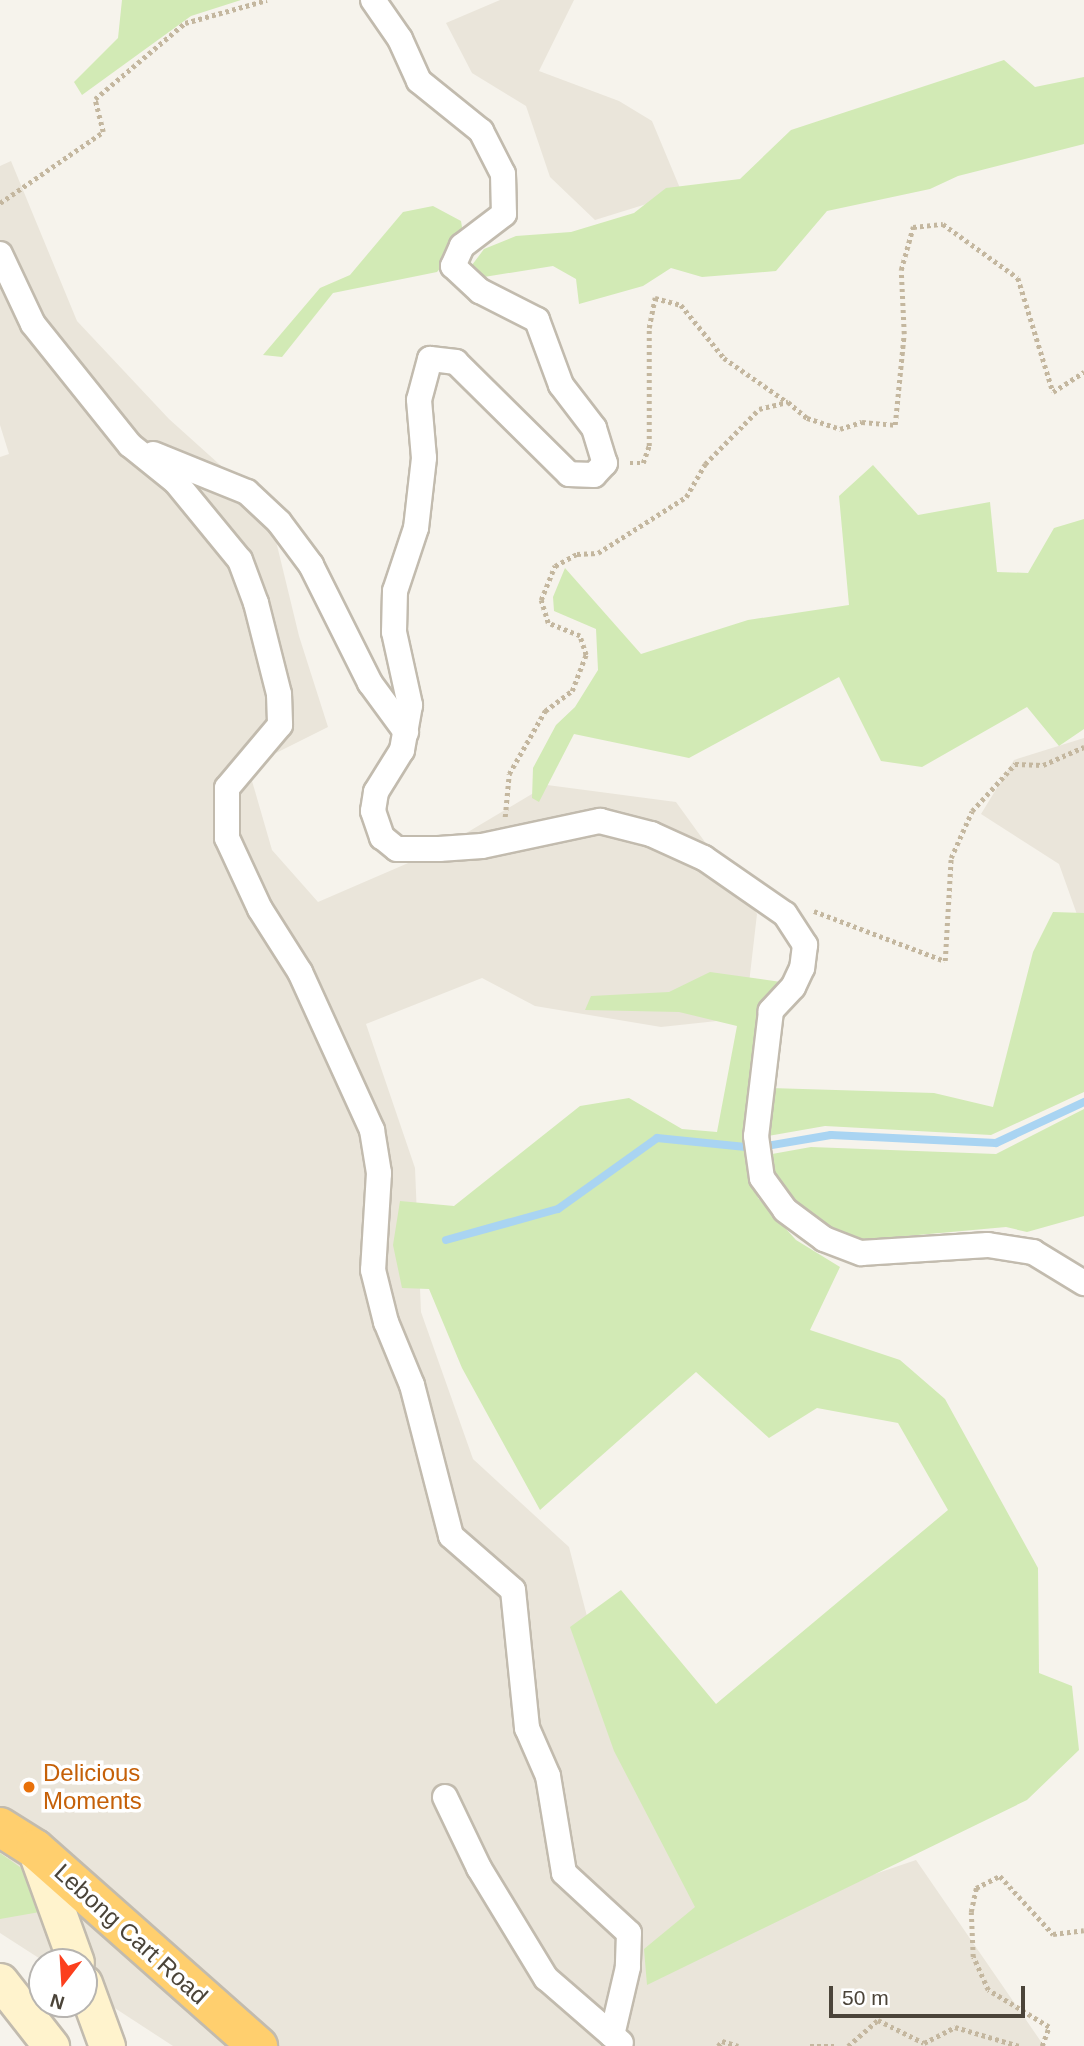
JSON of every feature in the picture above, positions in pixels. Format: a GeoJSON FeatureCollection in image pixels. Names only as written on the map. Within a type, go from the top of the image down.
{"type":"FeatureCollection","features":[{"type":"Feature","properties":{"kind":"highway","name":"Lebong Cart Road"},"geometry":{"type":"LineString","coordinates":[[0,1827],[35,1849],[258,2046]]}},
{"type":"Feature","properties":{"kind":"main road"},"geometry":{"type":"LineString","coordinates":[[35,1849],[71,1948]]}},
{"type":"Feature","properties":{"kind":"main road"},"geometry":{"type":"LineString","coordinates":[[0,1981],[51,2046]]}},
{"type":"Feature","properties":{"kind":"main road"},"geometry":{"type":"LineString","coordinates":[[97,2018],[107,2046]]}},
{"type":"Feature","properties":{"kind":"street"},"geometry":{"type":"LineString","coordinates":[[373,0],[400,39],[419,81],[481,131],[503,174],[504,214],[462,246],[453,266],[480,291],[537,320],[561,385],[594,428],[605,463],[594,475],[569,474],[456,362],[430,359],[419,400],[424,458],[416,528],[395,591],[394,632],[410,705],[402,750],[376,792],[373,811],[382,837],[397,849],[482,846],[516,836],[600,821],[651,834],[704,858],[785,914],[805,945],[802,968],[793,986],[771,1011],[756,1136],[762,1178],[785,1210],[824,1239],[861,1253],[988,1245],[1033,1252],[1084,1283]]}},
{"type":"Feature","properties":{"kind":"street"},"geometry":{"type":"LineString","coordinates":[[0,254],[33,324],[130,444],[175,481],[240,560],[256,603],[279,694],[280,725],[228,788],[227,838],[260,909],[300,972],[372,1130],[379,1173],[373,1270],[386,1322],[412,1385],[451,1536],[513,1590],[527,1728],[548,1776],[564,1872],[629,1933],[628,1967],[618,2040]]}},
{"type":"Feature","properties":{"kind":"street"},"geometry":{"type":"LineString","coordinates":[[130,444],[247,492],[279,522],[311,565],[370,683],[406,732]]}},
{"type":"Feature","properties":{"kind":"street"},"geometry":{"type":"LineString","coordinates":[[445,1797],[479,1868],[546,1978],[618,2040]]}},
{"type":"Feature","properties":{"kind":"path"},"geometry":{"type":"LineString","coordinates":[[0,203],[103,132],[96,99],[185,23],[267,0]]}},
{"type":"Feature","properties":{"kind":"path"},"geometry":{"type":"LineString","coordinates":[[605,463],[643,463],[649,446],[649,328],[654,298],[681,305],[724,358],[807,418],[839,429],[862,422],[895,425],[904,334],[901,270],[913,227],[943,224],[1018,278],[1053,392],[1084,372]]}},
{"type":"Feature","properties":{"kind":"path"},"geometry":{"type":"LineString","coordinates":[[516,836],[504,814],[509,774],[545,711],[572,691],[586,655],[580,636],[548,623],[541,600],[555,566],[577,554],[598,553],[686,498],[705,464],[751,417],[760,409],[788,402]]}},
{"type":"Feature","properties":{"kind":"path"},"geometry":{"type":"LineString","coordinates":[[807,907],[945,961],[951,858],[972,811],[1015,764],[1043,765],[1084,747]]}},
{"type":"Feature","properties":{"kind":"path"},"geometry":{"type":"LineString","coordinates":[[1042,2046],[1049,2027],[988,1990],[973,1957],[971,1912],[976,1888],[1000,1876],[1053,1934],[1084,1930]]}},
{"type":"Feature","properties":{"kind":"path"},"geometry":{"type":"LineString","coordinates":[[848,2046],[878,2021],[923,2043],[955,2027],[1019,2046]]}},
{"type":"Feature","properties":{"kind":"path"},"geometry":{"type":"LineString","coordinates":[[718,2046],[722,2040],[738,2046]]}},
{"type":"Feature","properties":{"kind":"path"},"geometry":{"type":"LineString","coordinates":[[810,2046],[834,2046]]}},
{"type":"Feature","properties":{"kind":"shaded area"},"geometry":{"type":"Polygon","coordinates":[[[500,0],[574,0],[539,71],[619,101],[652,121],[682,193],[595,220],[550,177],[526,106],[472,73],[446,23],[500,0]]]}},
{"type":"Feature","properties":{"kind":"shaded area"},"geometry":{"type":"Polygon","coordinates":[[[11,161],[77,321],[169,419],[268,508],[299,636],[328,727],[248,767],[272,850],[318,902],[436,851],[547,785],[676,802],[757,914],[745,1018],[661,1027],[535,1006],[482,978],[366,1024],[415,1168],[421,1312],[473,1459],[569,1547],[596,1651],[755,1915],[916,1860],[1044,2046],[173,2046],[98,1997],[98,1948],[28,1948],[28,1951],[0,1933],[0,1889],[12,1843],[0,1831],[0,457],[9,454],[0,425],[0,166],[11,161]]]}},
{"type":"Feature","properties":{"kind":"shaded area"},"geometry":{"type":"Polygon","coordinates":[[[1084,738],[1084,934],[1059,864],[981,814],[1014,760],[1084,738]]]}},
{"type":"Feature","properties":{"kind":"green space"},"geometry":{"type":"Polygon","coordinates":[[[122,0],[241,0],[191,16],[82,95],[74,82],[118,38],[122,0]]]}},
{"type":"Feature","properties":{"kind":"green space"},"geometry":{"type":"Polygon","coordinates":[[[1004,60],[1035,87],[1084,77],[1084,144],[958,176],[930,189],[827,211],[776,271],[702,277],[671,268],[643,286],[579,304],[576,279],[553,266],[484,277],[472,265],[484,249],[516,236],[571,232],[634,213],[666,188],[740,179],[791,130],[1004,60]]]}},
{"type":"Feature","properties":{"kind":"green space"},"geometry":{"type":"Polygon","coordinates":[[[433,206],[461,221],[464,239],[437,272],[333,293],[282,357],[263,355],[320,288],[350,275],[403,212],[433,206]]]}},
{"type":"Feature","properties":{"kind":"green space"},"geometry":{"type":"Polygon","coordinates":[[[873,465],[918,515],[990,502],[997,572],[1028,573],[1054,528],[1084,519],[1084,729],[1059,746],[1027,707],[922,767],[881,761],[839,677],[689,758],[574,734],[539,802],[532,798],[533,768],[556,725],[575,707],[598,670],[596,629],[554,611],[553,597],[565,568],[641,654],[748,620],[849,605],[839,496],[873,465]]]}},
{"type":"Feature","properties":{"kind":"green space"},"geometry":{"type":"Polygon","coordinates":[[[1053,912],[1084,913],[1084,1092],[991,1135],[825,1126],[768,1136],[770,1088],[934,1093],[993,1107],[1033,952],[1053,912]]]}},
{"type":"Feature","properties":{"kind":"green space"},"geometry":{"type":"Polygon","coordinates":[[[710,972],[781,982],[757,1010],[743,1138],[758,1198],[796,1240],[840,1267],[810,1330],[900,1360],[945,1399],[1038,1568],[1039,1673],[1072,1686],[1079,1750],[1027,1800],[647,1985],[644,1949],[695,1907],[614,1751],[570,1627],[621,1590],[716,1704],[948,1510],[898,1423],[817,1408],[769,1438],[696,1372],[540,1510],[462,1368],[429,1289],[402,1288],[393,1245],[400,1201],[454,1206],[580,1106],[629,1098],[682,1129],[717,1132],[737,1026],[679,1012],[585,1010],[591,996],[669,992],[710,972]]]}},
{"type":"Feature","properties":{"kind":"green space"},"geometry":{"type":"Polygon","coordinates":[[[1084,1109],[1084,1216],[1027,1232],[1006,1227],[863,1240],[837,1233],[810,1217],[781,1190],[772,1169],[772,1154],[811,1147],[996,1154],[1084,1109]]]}},
{"type":"Feature","properties":{"kind":"green space"},"geometry":{"type":"Polygon","coordinates":[[[0,1853],[6,1857],[74,1906],[0,1919],[0,1853]]]}},
{"type":"Feature","properties":{"kind":"waterway"},"geometry":{"type":"LineString","coordinates":[[446,1240],[558,1209],[657,1138],[755,1148],[831,1135],[996,1143],[1084,1102]]}},
{"type":"Feature","properties":{"kind":"place","name":"Delicious Moments"},"geometry":{"type":"Point","coordinates":[29,1787]}}]}
